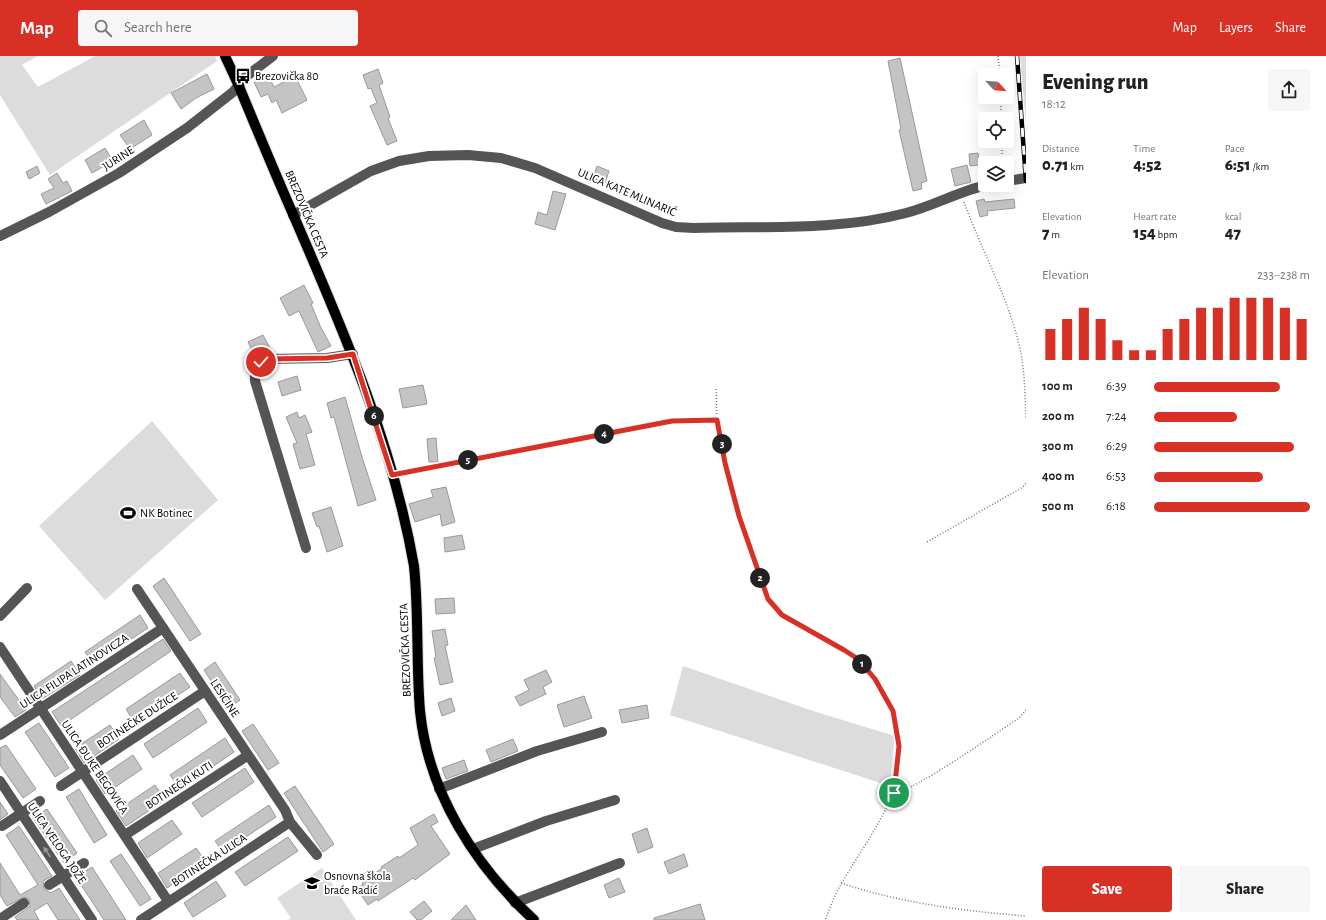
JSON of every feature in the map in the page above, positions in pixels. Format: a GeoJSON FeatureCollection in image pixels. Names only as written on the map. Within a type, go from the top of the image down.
{"type":"FeatureCollection","features":[{"type":"Feature","properties":{"kind":"main road","name":"BREZOVIČKA CESTA"},"geometry":{"type":"LineString","coordinates":[[225,56],[353,354],[392,475],[409,536],[414,566],[420,712],[427,752],[439,789],[453,817],[492,876],[515,903],[534,920]]}},
{"type":"Feature","properties":{"kind":"street"},"geometry":{"type":"LineString","coordinates":[[238,84],[273,56]]}},
{"type":"Feature","properties":{"kind":"street","name":"JURINE"},"geometry":{"type":"LineString","coordinates":[[0,236],[49,212],[119,173],[187,128],[233,92],[238,84]]}},
{"type":"Feature","properties":{"kind":"street","name":"ULICA KATE MLINARIĆ"},"geometry":{"type":"LineString","coordinates":[[293,215],[371,171],[399,161],[428,156],[468,155],[501,158],[534,168],[662,223],[694,228],[826,225],[861,222],[906,213],[978,188]]}},
{"type":"Feature","properties":{"kind":"street"},"geometry":{"type":"LineString","coordinates":[[1014,180],[1026,178]]}},
{"type":"Feature","properties":{"kind":"street"},"geometry":{"type":"LineString","coordinates":[[306,548],[255,381],[256,368],[261,362],[268,359],[327,358],[353,354]]}},
{"type":"Feature","properties":{"kind":"street"},"geometry":{"type":"LineString","coordinates":[[0,616],[27,588]]}},
{"type":"Feature","properties":{"kind":"street","name":"LESIČINE"},"geometry":{"type":"LineString","coordinates":[[137,589],[284,810],[290,822],[318,856]]}},
{"type":"Feature","properties":{"kind":"street","name":"ULICA FILIPA LATINOVICZA"},"geometry":{"type":"LineString","coordinates":[[0,736],[163,628]]}},
{"type":"Feature","properties":{"kind":"street","name":"ULICA ĐUKE BEGOVIĆA"},"geometry":{"type":"LineString","coordinates":[[0,647],[168,901]]}},
{"type":"Feature","properties":{"kind":"street","name":"BOTINEČKE DUŽICE"},"geometry":{"type":"LineString","coordinates":[[61,786],[205,691]]}},
{"type":"Feature","properties":{"kind":"street"},"geometry":{"type":"LineString","coordinates":[[439,789],[537,751],[602,732]]}},
{"type":"Feature","properties":{"kind":"street","name":"BOTINEČKI KUTI"},"geometry":{"type":"LineString","coordinates":[[125,835],[247,756]]}},
{"type":"Feature","properties":{"kind":"street","name":"ULICA VELOGA JOŽE"},"geometry":{"type":"LineString","coordinates":[[0,781],[92,920]]}},
{"type":"Feature","properties":{"kind":"street"},"geometry":{"type":"LineString","coordinates":[[473,849],[546,821],[615,800]]}},
{"type":"Feature","properties":{"kind":"street"},"geometry":{"type":"LineString","coordinates":[[2,826],[40,801]]}},
{"type":"Feature","properties":{"kind":"street","name":"BOTINEČKA ULICA"},"geometry":{"type":"LineString","coordinates":[[142,920],[168,901],[290,822]]}},
{"type":"Feature","properties":{"kind":"street"},"geometry":{"type":"LineString","coordinates":[[49,885],[84,863]]}},
{"type":"Feature","properties":{"kind":"street"},"geometry":{"type":"LineString","coordinates":[[515,903],[620,863]]}},
{"type":"Feature","properties":{"kind":"street"},"geometry":{"type":"LineString","coordinates":[[2,917],[24,903]]}},
{"type":"Feature","properties":{"kind":"path"},"geometry":{"type":"LineString","coordinates":[[998,56],[999,68]]}},
{"type":"Feature","properties":{"kind":"path"},"geometry":{"type":"LineString","coordinates":[[960,193],[975,234],[1008,311],[1022,359],[1026,418]]}},
{"type":"Feature","properties":{"kind":"path"},"geometry":{"type":"LineString","coordinates":[[716,389],[717,420],[725,463],[739,516],[768,599],[782,615],[858,659],[875,679],[893,711],[899,746],[894,793],[864,849],[841,883],[826,920]]}},
{"type":"Feature","properties":{"kind":"path"},"geometry":{"type":"LineString","coordinates":[[392,475],[672,421],[717,420]]}},
{"type":"Feature","properties":{"kind":"path"},"geometry":{"type":"LineString","coordinates":[[927,542],[1023,487],[1026,483]]}},
{"type":"Feature","properties":{"kind":"path"},"geometry":{"type":"LineString","coordinates":[[894,793],[905,790],[932,774],[1019,718],[1026,710]]}},
{"type":"Feature","properties":{"kind":"path"},"geometry":{"type":"LineString","coordinates":[[841,883],[900,900],[983,912],[1026,916]]}},
{"type":"Feature","properties":{"kind":"shaded area"},"geometry":{"type":"Polygon","coordinates":[[[0,56],[38,56],[22,65],[38,87],[95,56],[215,56],[217,61],[50,175],[0,95],[0,56]]]}},
{"type":"Feature","properties":{"kind":"shaded area"},"geometry":{"type":"Polygon","coordinates":[[[1020,56],[1026,56],[1026,124],[1020,56]]]}},
{"type":"Feature","properties":{"kind":"shaded area","name":"NK Botinec"},"geometry":{"type":"Polygon","coordinates":[[[152,421],[218,500],[105,600],[39,526],[152,421]]]}},
{"type":"Feature","properties":{"kind":"shaded area"},"geometry":{"type":"Polygon","coordinates":[[[683,666],[813,711],[895,736],[890,786],[670,715],[683,666]]]}},
{"type":"Feature","properties":{"kind":"shaded area"},"geometry":{"type":"Polygon","coordinates":[[[322,868],[356,920],[288,920],[291,918],[277,898],[322,868]]]}},
{"type":"Feature","properties":{"kind":"building"},"geometry":{"type":"Polygon","coordinates":[[[900,58],[927,181],[921,183],[922,189],[913,191],[899,130],[901,129],[888,61],[900,58]]]}},
{"type":"Feature","properties":{"kind":"building"},"geometry":{"type":"Polygon","coordinates":[[[378,69],[383,83],[379,85],[390,117],[388,118],[397,141],[387,145],[370,106],[377,103],[371,88],[368,89],[363,75],[378,69]]]}},
{"type":"Feature","properties":{"kind":"building"},"geometry":{"type":"Polygon","coordinates":[[[207,74],[214,89],[196,98],[181,109],[171,93],[207,74]]]}},
{"type":"Feature","properties":{"kind":"building"},"geometry":{"type":"Polygon","coordinates":[[[268,75],[274,87],[295,76],[307,100],[282,113],[276,100],[272,103],[268,94],[261,97],[254,82],[268,75]]]}},
{"type":"Feature","properties":{"kind":"building"},"geometry":{"type":"Polygon","coordinates":[[[144,120],[152,135],[130,149],[120,135],[144,120]]]}},
{"type":"Feature","properties":{"kind":"building"},"geometry":{"type":"Polygon","coordinates":[[[105,148],[113,161],[92,173],[85,160],[105,148]]]}},
{"type":"Feature","properties":{"kind":"building"},"geometry":{"type":"Polygon","coordinates":[[[978,153],[978,165],[970,166],[969,154],[978,153]]]}},
{"type":"Feature","properties":{"kind":"building"},"geometry":{"type":"Polygon","coordinates":[[[967,165],[971,182],[955,186],[951,169],[967,165]]]}},
{"type":"Feature","properties":{"kind":"building"},"geometry":{"type":"Polygon","coordinates":[[[37,166],[40,173],[29,179],[26,172],[37,166]]]}},
{"type":"Feature","properties":{"kind":"building"},"geometry":{"type":"Polygon","coordinates":[[[597,166],[609,171],[605,183],[593,178],[597,166]]]}},
{"type":"Feature","properties":{"kind":"building"},"geometry":{"type":"Polygon","coordinates":[[[57,173],[63,183],[67,181],[72,191],[46,204],[41,194],[54,188],[48,179],[57,173]]]}},
{"type":"Feature","properties":{"kind":"building"},"geometry":{"type":"Polygon","coordinates":[[[553,191],[566,194],[555,230],[535,224],[538,212],[547,215],[553,191]]]}},
{"type":"Feature","properties":{"kind":"building"},"geometry":{"type":"Polygon","coordinates":[[[984,199],[985,202],[1014,199],[1015,208],[987,211],[988,215],[980,217],[976,201],[984,199]]]}},
{"type":"Feature","properties":{"kind":"building"},"geometry":{"type":"Polygon","coordinates":[[[304,285],[313,303],[311,304],[321,328],[331,346],[318,352],[299,311],[289,316],[280,298],[304,285]]]}},
{"type":"Feature","properties":{"kind":"building"},"geometry":{"type":"Polygon","coordinates":[[[263,335],[270,348],[255,356],[248,342],[263,335]]]}},
{"type":"Feature","properties":{"kind":"building"},"geometry":{"type":"Polygon","coordinates":[[[297,376],[301,390],[282,396],[278,382],[297,376]]]}},
{"type":"Feature","properties":{"kind":"building"},"geometry":{"type":"Polygon","coordinates":[[[423,385],[427,404],[403,408],[399,389],[423,385]]]}},
{"type":"Feature","properties":{"kind":"building"},"geometry":{"type":"Polygon","coordinates":[[[345,397],[376,500],[358,506],[334,417],[331,418],[327,403],[345,397]]]}},
{"type":"Feature","properties":{"kind":"building"},"geometry":{"type":"Polygon","coordinates":[[[297,412],[299,418],[305,415],[312,432],[306,434],[315,465],[300,469],[293,444],[297,443],[286,417],[297,412]]]}},
{"type":"Feature","properties":{"kind":"building"},"geometry":{"type":"Polygon","coordinates":[[[436,438],[438,462],[429,462],[427,439],[436,438]]]}},
{"type":"Feature","properties":{"kind":"building"},"geometry":{"type":"Polygon","coordinates":[[[446,487],[455,522],[442,526],[440,514],[415,522],[409,504],[433,497],[431,490],[446,487]]]}},
{"type":"Feature","properties":{"kind":"building"},"geometry":{"type":"Polygon","coordinates":[[[331,507],[343,546],[327,552],[319,526],[317,527],[312,513],[331,507]]]}},
{"type":"Feature","properties":{"kind":"building"},"geometry":{"type":"Polygon","coordinates":[[[462,535],[465,549],[445,552],[444,538],[462,535]]]}},
{"type":"Feature","properties":{"kind":"building"},"geometry":{"type":"Polygon","coordinates":[[[164,578],[201,634],[190,641],[153,586],[164,578]]]}},
{"type":"Feature","properties":{"kind":"building"},"geometry":{"type":"Polygon","coordinates":[[[454,598],[455,613],[436,614],[435,599],[454,598]]]}},
{"type":"Feature","properties":{"kind":"building"},"geometry":{"type":"Polygon","coordinates":[[[140,615],[148,628],[93,664],[85,652],[140,615]]]}},
{"type":"Feature","properties":{"kind":"building"},"geometry":{"type":"Polygon","coordinates":[[[445,629],[448,645],[445,646],[453,682],[440,685],[434,658],[436,657],[432,631],[445,629]]]}},
{"type":"Feature","properties":{"kind":"building"},"geometry":{"type":"Polygon","coordinates":[[[163,639],[171,651],[61,726],[52,712],[163,639]]]}},
{"type":"Feature","properties":{"kind":"building"},"geometry":{"type":"Polygon","coordinates":[[[71,661],[80,675],[42,699],[34,686],[71,661]]]}},
{"type":"Feature","properties":{"kind":"building"},"geometry":{"type":"Polygon","coordinates":[[[215,662],[240,700],[229,708],[204,670],[215,662]]]}},
{"type":"Feature","properties":{"kind":"building"},"geometry":{"type":"Polygon","coordinates":[[[546,670],[552,682],[543,687],[546,694],[520,706],[515,697],[529,690],[524,680],[546,670]]]}},
{"type":"Feature","properties":{"kind":"building"},"geometry":{"type":"Polygon","coordinates":[[[180,673],[190,687],[135,724],[126,709],[180,673]]]}},
{"type":"Feature","properties":{"kind":"building"},"geometry":{"type":"Polygon","coordinates":[[[0,674],[26,710],[15,717],[0,697],[0,674]]]}},
{"type":"Feature","properties":{"kind":"building"},"geometry":{"type":"Polygon","coordinates":[[[584,696],[592,718],[564,727],[557,705],[584,696]]]}},
{"type":"Feature","properties":{"kind":"building"},"geometry":{"type":"Polygon","coordinates":[[[451,698],[455,711],[442,716],[438,703],[451,698]]]}},
{"type":"Feature","properties":{"kind":"building"},"geometry":{"type":"Polygon","coordinates":[[[647,705],[649,718],[622,723],[619,710],[647,705]]]}},
{"type":"Feature","properties":{"kind":"building"},"geometry":{"type":"Polygon","coordinates":[[[198,708],[207,722],[153,758],[144,744],[198,708]]]}},
{"type":"Feature","properties":{"kind":"building"},"geometry":{"type":"Polygon","coordinates":[[[39,723],[69,768],[55,777],[25,732],[39,723]]]}},
{"type":"Feature","properties":{"kind":"building"},"geometry":{"type":"Polygon","coordinates":[[[253,724],[279,763],[268,770],[242,731],[253,724]]]}},
{"type":"Feature","properties":{"kind":"building"},"geometry":{"type":"Polygon","coordinates":[[[110,725],[119,739],[84,763],[75,748],[110,725]]]}},
{"type":"Feature","properties":{"kind":"building"},"geometry":{"type":"Polygon","coordinates":[[[225,738],[234,752],[180,789],[170,775],[225,738]]]}},
{"type":"Feature","properties":{"kind":"building"},"geometry":{"type":"Polygon","coordinates":[[[513,739],[518,751],[491,762],[486,750],[513,739]]]}},
{"type":"Feature","properties":{"kind":"building"},"geometry":{"type":"Polygon","coordinates":[[[6,745],[36,789],[23,798],[0,765],[0,748],[6,745]]]}},
{"type":"Feature","properties":{"kind":"building"},"geometry":{"type":"Polygon","coordinates":[[[133,755],[142,769],[105,794],[96,780],[133,755]]]}},
{"type":"Feature","properties":{"kind":"building"},"geometry":{"type":"Polygon","coordinates":[[[464,760],[468,771],[446,779],[442,768],[464,760]]]}},
{"type":"Feature","properties":{"kind":"building"},"geometry":{"type":"Polygon","coordinates":[[[245,768],[254,782],[202,817],[192,803],[245,768]]]}},
{"type":"Feature","properties":{"kind":"building"},"geometry":{"type":"Polygon","coordinates":[[[155,785],[165,800],[126,826],[116,811],[155,785]]]}},
{"type":"Feature","properties":{"kind":"building"},"geometry":{"type":"Polygon","coordinates":[[[295,786],[334,844],[323,852],[284,793],[295,786]]]}},
{"type":"Feature","properties":{"kind":"building"},"geometry":{"type":"Polygon","coordinates":[[[79,789],[107,835],[94,843],[66,797],[79,789]]]}},
{"type":"Feature","properties":{"kind":"building"},"geometry":{"type":"Polygon","coordinates":[[[0,802],[8,814],[0,820],[0,802]]]}},
{"type":"Feature","properties":{"kind":"building"},"geometry":{"type":"Polygon","coordinates":[[[269,805],[276,817],[223,852],[215,841],[269,805]]]}},
{"type":"Feature","properties":{"kind":"building"},"geometry":{"type":"Polygon","coordinates":[[[47,809],[77,853],[64,863],[33,818],[47,809]]]}},
{"type":"Feature","properties":{"kind":"building"},"geometry":{"type":"Polygon","coordinates":[[[434,814],[438,822],[431,826],[450,854],[415,880],[413,878],[378,901],[377,899],[368,905],[357,889],[363,884],[362,883],[382,868],[381,867],[398,856],[399,858],[418,845],[410,828],[434,814]]]}},
{"type":"Feature","properties":{"kind":"building"},"geometry":{"type":"Polygon","coordinates":[[[172,820],[182,834],[147,858],[138,843],[172,820]]]}},
{"type":"Feature","properties":{"kind":"building"},"geometry":{"type":"Polygon","coordinates":[[[19,826],[52,876],[43,881],[44,889],[51,893],[59,888],[80,920],[58,920],[47,903],[34,911],[39,920],[17,920],[15,917],[30,906],[29,899],[24,897],[7,906],[0,895],[0,863],[20,895],[38,885],[6,835],[19,826]]]}},
{"type":"Feature","properties":{"kind":"building"},"geometry":{"type":"Polygon","coordinates":[[[647,828],[653,847],[638,853],[632,834],[647,828]]]}},
{"type":"Feature","properties":{"kind":"building"},"geometry":{"type":"Polygon","coordinates":[[[288,837],[298,851],[245,886],[235,872],[288,837]]]}},
{"type":"Feature","properties":{"kind":"building"},"geometry":{"type":"Polygon","coordinates":[[[196,848],[206,862],[167,888],[158,873],[196,848]]]}},
{"type":"Feature","properties":{"kind":"building"},"geometry":{"type":"Polygon","coordinates":[[[121,854],[151,899],[140,906],[110,861],[121,854]]]}},
{"type":"Feature","properties":{"kind":"building"},"geometry":{"type":"Polygon","coordinates":[[[684,854],[688,866],[669,874],[664,862],[684,854]]]}},
{"type":"Feature","properties":{"kind":"building"},"geometry":{"type":"Polygon","coordinates":[[[92,867],[126,920],[104,920],[76,877],[92,867]]]}},
{"type":"Feature","properties":{"kind":"building"},"geometry":{"type":"Polygon","coordinates":[[[619,878],[625,892],[609,898],[604,885],[619,878]]]}},
{"type":"Feature","properties":{"kind":"building"},"geometry":{"type":"Polygon","coordinates":[[[216,881],[226,896],[193,917],[184,903],[216,881]]]}},
{"type":"Feature","properties":{"kind":"building"},"geometry":{"type":"Polygon","coordinates":[[[424,901],[432,911],[421,920],[417,920],[410,912],[424,901]]]}},
{"type":"Feature","properties":{"kind":"building"},"geometry":{"type":"Polygon","coordinates":[[[700,904],[705,920],[654,920],[654,918],[700,904]]]}},
{"type":"Feature","properties":{"kind":"building"},"geometry":{"type":"Polygon","coordinates":[[[466,905],[476,920],[451,920],[466,905]]]}},
{"type":"Feature","properties":{"kind":"railway"},"geometry":{"type":"LineString","coordinates":[[1017,56],[1026,181]]}},
{"type":"Feature","properties":{"kind":"place","name":"Brezovička 80"},"geometry":{"type":"Point","coordinates":[243,76]}},
{"type":"Feature","properties":{"kind":"place","name":"NK Botinec"},"geometry":{"type":"Point","coordinates":[128,513]}},
{"type":"Feature","properties":{"kind":"place","name":"Osnovna škola braće Radić"},"geometry":{"type":"Point","coordinates":[312,883]}},
{"type":"Feature","properties":{"kind":"route"},"geometry":{"type":"LineString","coordinates":[[261,362],[268,359],[327,358],[348,356],[353,354],[364,384],[392,475],[672,421],[717,420],[725,463],[739,516],[768,599],[773,607],[782,615],[858,659],[875,679],[893,711],[898,729],[899,746],[897,780],[894,793]]}}]}
